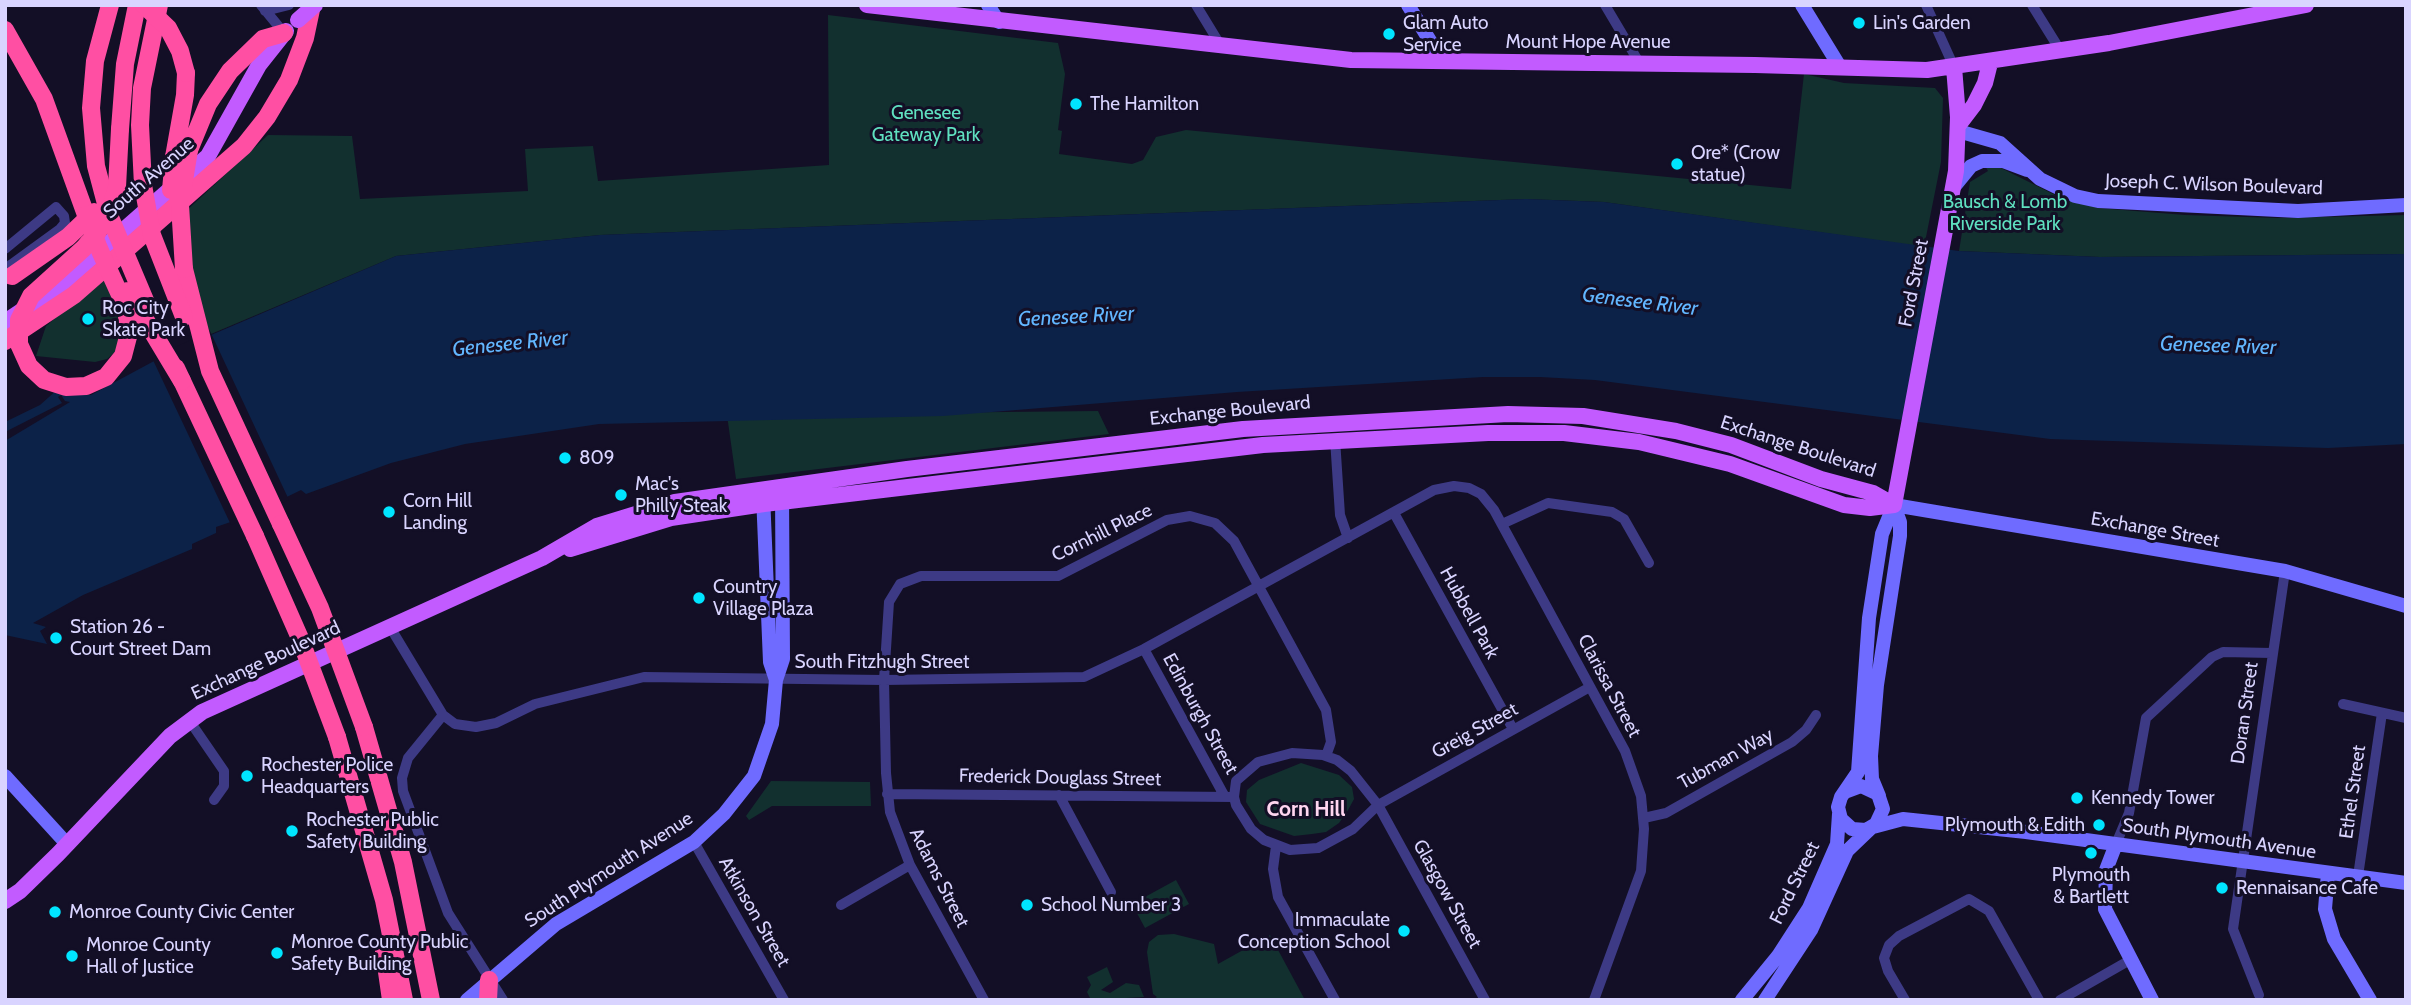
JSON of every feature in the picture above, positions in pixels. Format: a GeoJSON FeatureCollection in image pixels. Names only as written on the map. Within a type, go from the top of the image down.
{"type":"FeatureCollection","features":[{"type":"Feature","properties":{"kind":"highway"},"geometry":{"type":"LineString","coordinates":[[110,5],[95,61],[91,108],[96,166],[109,215],[182,382],[281,592],[337,737],[388,918],[404,1000]]}},
{"type":"Feature","properties":{"kind":"highway"},"geometry":{"type":"LineString","coordinates":[[5,30],[44,99],[94,236],[98,246],[101,253],[126,308],[129,333],[123,356],[106,377],[86,386],[66,387],[44,380],[26,362],[19,344],[19,320],[31,296],[84,248],[93,238],[97,233],[106,218],[117,187],[125,64],[137,5]]}},
{"type":"Feature","properties":{"kind":"highway"},"geometry":{"type":"LineString","coordinates":[[144,5],[168,28],[180,51],[186,73],[182,153],[172,204],[184,269],[209,370]]}},
{"type":"Feature","properties":{"kind":"highway"},"geometry":{"type":"LineString","coordinates":[[159,5],[142,88],[140,125],[143,185],[158,253],[209,370],[316,599],[364,727],[397,835],[433,1000]]}},
{"type":"Feature","properties":{"kind":"highway"},"geometry":{"type":"LineString","coordinates":[[5,341],[74,295],[244,146],[286,87],[303,45],[314,5]]}},
{"type":"Feature","properties":{"kind":"highway"},"geometry":{"type":"LineString","coordinates":[[182,153],[227,75],[258,43],[284,33]]}},
{"type":"Feature","properties":{"kind":"highway"},"geometry":{"type":"LineString","coordinates":[[7,275],[68,237],[99,205],[112,177],[120,129]]}},
{"type":"Feature","properties":{"kind":"highway"},"geometry":{"type":"LineString","coordinates":[[86,215],[182,382]]}},
{"type":"Feature","properties":{"kind":"highway"},"geometry":{"type":"LineString","coordinates":[[364,829],[391,1000]]}},
{"type":"Feature","properties":{"kind":"highway"},"geometry":{"type":"LineString","coordinates":[[488,1000],[489,980]]}},
{"type":"Feature","properties":{"kind":"main road","name":"South Avenue"},"geometry":{"type":"LineString","coordinates":[[5,322],[69,278],[208,156],[263,59],[284,33],[314,5]]}},
{"type":"Feature","properties":{"kind":"main road","name":"Mount Hope Avenue"},"geometry":{"type":"LineString","coordinates":[[867,5],[1351,60],[1927,70],[2060,50],[2241,11],[2306,5]]}},
{"type":"Feature","properties":{"kind":"main road"},"geometry":{"type":"LineString","coordinates":[[988,5],[999,22]]}},
{"type":"Feature","properties":{"kind":"main road"},"geometry":{"type":"LineString","coordinates":[[1408,5],[1443,62]]}},
{"type":"Feature","properties":{"kind":"main road"},"geometry":{"type":"LineString","coordinates":[[1802,5],[1840,67]]}},
{"type":"Feature","properties":{"kind":"main road"},"geometry":{"type":"LineString","coordinates":[[1958,129],[1974,105],[1990,62]]}},
{"type":"Feature","properties":{"kind":"main road","name":"Ford Street"},"geometry":{"type":"LineString","coordinates":[[1845,792],[1855,779],[1858,768],[1863,676],[1883,529],[1894,505],[1952,193],[1958,129],[1954,68]]}},
{"type":"Feature","properties":{"kind":"main road","name":"Joseph C. Wilson Boulevard"},"geometry":{"type":"LineString","coordinates":[[1958,129],[2000,143],[2013,152],[2028,170],[2055,188],[2098,201],[2298,211],[2406,205]]}},
{"type":"Feature","properties":{"kind":"main road","name":"Joseph C. Wilson Boulevard"},"geometry":{"type":"LineString","coordinates":[[1952,193],[1971,166],[1982,160],[2003,161],[2021,170],[2028,170]]}},
{"type":"Feature","properties":{"kind":"main road","name":"Exchange Boulevard"},"geometry":{"type":"LineString","coordinates":[[782,494],[1206,433],[1508,414],[1620,421],[1731,445],[1821,479],[1873,493],[1894,505]]}},
{"type":"Feature","properties":{"kind":"main road","name":"Exchange Boulevard"},"geometry":{"type":"LineString","coordinates":[[5,901],[20,891],[170,736],[190,720],[225,700],[542,558],[587,531],[621,517],[685,500],[764,496],[1225,449],[1335,440],[1507,432],[1583,435],[1694,454],[1803,492],[1859,508],[1894,505]]}},
{"type":"Feature","properties":{"kind":"main road","name":"South Plymouth Avenue"},"geometry":{"type":"LineString","coordinates":[[467,1000],[565,918],[694,842],[724,814],[754,776],[772,724],[776,680],[783,659],[782,494]]}},
{"type":"Feature","properties":{"kind":"main road","name":"South Plymouth Avenue"},"geometry":{"type":"LineString","coordinates":[[764,496],[770,662],[776,680]]}},
{"type":"Feature","properties":{"kind":"main road","name":"Ford Street"},"geometry":{"type":"LineString","coordinates":[[1880,797],[1872,779],[1871,756],[1877,685],[1900,536],[1900,523],[1894,505]]}},
{"type":"Feature","properties":{"kind":"main road","name":"Exchange Street"},"geometry":{"type":"LineString","coordinates":[[1894,505],[2285,571],[2406,606]]}},
{"type":"Feature","properties":{"kind":"main road"},"geometry":{"type":"LineString","coordinates":[[5,776],[67,844]]}},
{"type":"Feature","properties":{"kind":"main road"},"geometry":{"type":"LineString","coordinates":[[1864,786],[1880,797],[1882,814],[1872,828],[1858,831],[1848,827],[1841,819],[1838,809],[1845,792],[1864,786]]}},
{"type":"Feature","properties":{"kind":"main road","name":"South Plymouth Avenue"},"geometry":{"type":"LineString","coordinates":[[1880,797],[1898,809],[2026,832]]}},
{"type":"Feature","properties":{"kind":"main road","name":"Ford Street"},"geometry":{"type":"LineString","coordinates":[[1742,1000],[1790,940],[1809,908],[1837,844],[1838,809]]}},
{"type":"Feature","properties":{"kind":"main road","name":"South Plymouth Avenue"},"geometry":{"type":"LineString","coordinates":[[1872,828],[1903,819],[2026,832],[2406,883]]}},
{"type":"Feature","properties":{"kind":"main road","name":"Ford Street"},"geometry":{"type":"LineString","coordinates":[[1768,999],[1811,930],[1850,847],[1872,828]]}},
{"type":"Feature","properties":{"kind":"main road"},"geometry":{"type":"LineString","coordinates":[[2116,844],[2106,870],[2104,900],[2109,919],[2152,1000]]}},
{"type":"Feature","properties":{"kind":"main road"},"geometry":{"type":"LineString","coordinates":[[2328,873],[2325,908],[2334,939],[2370,1000]]}},
{"type":"Feature","properties":{"kind":"main road","name":"Exchange Boulevard"},"geometry":{"type":"LineString","coordinates":[[5,915],[20,891]]}},
{"type":"Feature","properties":{"kind":"street"},"geometry":{"type":"LineString","coordinates":[[263,8],[289,5]]}},
{"type":"Feature","properties":{"kind":"street"},"geometry":{"type":"LineString","coordinates":[[1196,5],[1221,47]]}},
{"type":"Feature","properties":{"kind":"street"},"geometry":{"type":"LineString","coordinates":[[1605,5],[1640,64]]}},
{"type":"Feature","properties":{"kind":"street"},"geometry":{"type":"LineString","coordinates":[[1926,5],[1954,68]]}},
{"type":"Feature","properties":{"kind":"street"},"geometry":{"type":"LineString","coordinates":[[2032,5],[2060,50]]}},
{"type":"Feature","properties":{"kind":"street"},"geometry":{"type":"LineString","coordinates":[[263,8],[284,33]]}},
{"type":"Feature","properties":{"kind":"street"},"geometry":{"type":"LineString","coordinates":[[5,249],[56,207],[64,216],[65,223],[60,229],[7,275]]}},
{"type":"Feature","properties":{"kind":"street"},"geometry":{"type":"LineString","coordinates":[[1335,423],[1340,515],[1348,538]]}},
{"type":"Feature","properties":{"kind":"street","name":"Clarissa Street"},"geometry":{"type":"LineString","coordinates":[[1394,513],[1434,490],[1462,486],[1475,490],[1487,499],[1630,763],[1644,818],[1644,850],[1639,881],[1594,1000]]}},
{"type":"Feature","properties":{"kind":"street"},"geometry":{"type":"LineString","coordinates":[[1502,524],[1548,503],[1612,512],[1624,519],[1649,563]]}},
{"type":"Feature","properties":{"kind":"street","name":"South Fitzhugh Street"},"geometry":{"type":"LineString","coordinates":[[443,715],[455,724],[476,727],[496,723],[535,704],[644,677],[884,680],[1084,677],[1144,649],[1394,513]]}},
{"type":"Feature","properties":{"kind":"street","name":"Hubbell Park"},"geometry":{"type":"LineString","coordinates":[[1394,513],[1513,729]]}},
{"type":"Feature","properties":{"kind":"street","name":"Cornhill Place"},"geometry":{"type":"LineString","coordinates":[[884,680],[888,602],[895,589],[914,578],[1058,576],[1070,573],[1167,520],[1190,516],[1215,523],[1227,531],[1259,587]]}},
{"type":"Feature","properties":{"kind":"street","name":"Doran Street"},"geometry":{"type":"LineString","coordinates":[[2259,995],[2233,933],[2241,861],[2285,571]]}},
{"type":"Feature","properties":{"kind":"street"},"geometry":{"type":"LineString","coordinates":[[1259,587],[1326,710],[1331,742],[1326,756]]}},
{"type":"Feature","properties":{"kind":"street"},"geometry":{"type":"LineString","coordinates":[[390,627],[443,715],[408,758],[402,785],[448,913],[503,1000]]}},
{"type":"Feature","properties":{"kind":"street","name":"Edinburgh Street"},"geometry":{"type":"LineString","coordinates":[[1144,649],[1229,797]]}},
{"type":"Feature","properties":{"kind":"street"},"geometry":{"type":"LineString","coordinates":[[2116,844],[2129,813],[2146,718],[2212,657],[2223,652],[2272,653]]}},
{"type":"Feature","properties":{"kind":"street","name":"Adams Street"},"geometry":{"type":"LineString","coordinates":[[884,680],[887,794],[895,829],[910,865],[984,1000]]}},
{"type":"Feature","properties":{"kind":"street","name":"Greig Street"},"geometry":{"type":"LineString","coordinates":[[1378,805],[1590,687]]}},
{"type":"Feature","properties":{"kind":"street"},"geometry":{"type":"LineString","coordinates":[[2343,705],[2406,718]]}},
{"type":"Feature","properties":{"kind":"street","name":"Ethel Street"},"geometry":{"type":"LineString","coordinates":[[2358,876],[2382,713]]}},
{"type":"Feature","properties":{"kind":"street","name":"Tubman Way"},"geometry":{"type":"LineString","coordinates":[[1644,818],[1666,813],[1792,742],[1806,730],[1816,715]]}},
{"type":"Feature","properties":{"kind":"street"},"geometry":{"type":"LineString","coordinates":[[190,720],[225,771],[224,786],[214,800]]}},
{"type":"Feature","properties":{"kind":"street"},"geometry":{"type":"LineString","coordinates":[[1292,752],[1326,756],[1351,771],[1378,805],[1353,829],[1327,845],[1298,851],[1276,846],[1251,829],[1229,797],[1242,773],[1258,762],[1292,752]]}},
{"type":"Feature","properties":{"kind":"street","name":"Frederick Douglass Street"},"geometry":{"type":"LineString","coordinates":[[887,794],[1229,797]]}},
{"type":"Feature","properties":{"kind":"street"},"geometry":{"type":"LineString","coordinates":[[1059,795],[1111,892]]}},
{"type":"Feature","properties":{"kind":"street","name":"Glasgow Street"},"geometry":{"type":"LineString","coordinates":[[1378,805],[1485,1000]]}},
{"type":"Feature","properties":{"kind":"street","name":"Atkinson Street"},"geometry":{"type":"LineString","coordinates":[[694,842],[784,1000]]}},
{"type":"Feature","properties":{"kind":"street"},"geometry":{"type":"LineString","coordinates":[[1276,846],[1273,869],[1278,897],[1335,1000]]}},
{"type":"Feature","properties":{"kind":"street"},"geometry":{"type":"LineString","coordinates":[[841,905],[910,865]]}},
{"type":"Feature","properties":{"kind":"street"},"geometry":{"type":"LineString","coordinates":[[1905,1000],[1888,971],[1884,958],[1889,944],[1969,899],[1989,911],[2039,1000]]}},
{"type":"Feature","properties":{"kind":"street"},"geometry":{"type":"LineString","coordinates":[[2060,1000],[2130,960]]}},
{"type":"Feature","properties":{"kind":"green space","name":"Genesee Gateway Park"},"geometry":{"type":"Polygon","coordinates":[[[828,15],[1058,43],[1065,74],[1058,130],[1062,131],[1059,154],[1132,164],[1143,160],[1156,137],[1186,130],[1791,189],[1804,74],[1844,83],[1935,88],[1943,98],[1941,162],[1924,247],[1604,202],[1526,199],[600,235],[396,256],[211,334],[199,308],[194,287],[185,212],[268,135],[352,136],[360,199],[528,191],[525,149],[593,146],[598,181],[829,165],[828,15]]]}},
{"type":"Feature","properties":{"kind":"green space","name":"Bausch & Lomb Riverside Park"},"geometry":{"type":"Polygon","coordinates":[[[1991,163],[2061,198],[2098,208],[2185,215],[2278,218],[2406,215],[2406,254],[2100,257],[1959,251],[1970,182],[1988,171],[1984,164],[1991,163]]]}},
{"type":"Feature","properties":{"kind":"green space","name":"Roc City Skate Park"},"geometry":{"type":"Polygon","coordinates":[[[105,276],[122,312],[122,332],[116,351],[107,359],[95,362],[36,356],[46,326],[105,276]]]}},
{"type":"Feature","properties":{"kind":"green space"},"geometry":{"type":"Polygon","coordinates":[[[1098,411],[1109,434],[736,479],[727,415],[1098,411]]]}},
{"type":"Feature","properties":{"kind":"green space"},"geometry":{"type":"Polygon","coordinates":[[[1301,763],[1339,775],[1352,787],[1354,799],[1347,812],[1339,823],[1326,832],[1312,834],[1294,836],[1260,824],[1246,802],[1247,790],[1259,780],[1301,763]]]}},
{"type":"Feature","properties":{"kind":"green space"},"geometry":{"type":"Polygon","coordinates":[[[771,781],[870,782],[871,806],[772,806],[749,820],[746,816],[771,781]]]}},
{"type":"Feature","properties":{"kind":"green space"},"geometry":{"type":"Polygon","coordinates":[[[1176,880],[1189,904],[1145,928],[1132,904],[1176,880]]]}},
{"type":"Feature","properties":{"kind":"green space"},"geometry":{"type":"Polygon","coordinates":[[[1174,934],[1214,944],[1218,964],[1270,935],[1305,1000],[1152,1000],[1157,997],[1153,994],[1147,952],[1149,942],[1158,935],[1174,934]]]}},
{"type":"Feature","properties":{"kind":"green space"},"geometry":{"type":"Polygon","coordinates":[[[1107,967],[1113,982],[1101,990],[1110,993],[1126,983],[1139,985],[1144,997],[1091,1000],[1087,992],[1091,985],[1087,977],[1107,967]]]}},
{"type":"Feature","properties":{"kind":"water","name":"Genesee River"},"geometry":{"type":"Polygon","coordinates":[[[1526,199],[1604,202],[1959,251],[2100,257],[2406,254],[2406,444],[2328,448],[2050,439],[1595,380],[1540,377],[1483,377],[1237,392],[943,416],[599,424],[465,444],[391,463],[306,494],[301,490],[248,516],[216,527],[216,533],[192,544],[192,549],[83,595],[33,623],[46,627],[40,631],[47,644],[5,635],[5,441],[70,402],[65,401],[61,395],[58,397],[62,403],[5,432],[5,422],[40,405],[58,389],[78,384],[84,395],[91,395],[169,353],[396,256],[600,235],[1526,199]]]}},
{"type":"Feature","properties":{"kind":"pier"},"geometry":{"type":"Polygon","coordinates":[[[210,331],[289,500],[231,525],[152,358],[210,331]]]}},
{"type":"Feature","properties":{"kind":"place","name":"Lin's Garden"},"geometry":{"type":"Point","coordinates":[1859,23]}},
{"type":"Feature","properties":{"kind":"place","name":"Glam Auto Service"},"geometry":{"type":"Point","coordinates":[1389,34]}},
{"type":"Feature","properties":{"kind":"place","name":"The Hamilton"},"geometry":{"type":"Point","coordinates":[1076,104]}},
{"type":"Feature","properties":{"kind":"place","name":"Ore* (Crow statue)"},"geometry":{"type":"Point","coordinates":[1677,164]}},
{"type":"Feature","properties":{"kind":"place","name":"Roc City Skate Park"},"geometry":{"type":"Point","coordinates":[88,319]}},
{"type":"Feature","properties":{"kind":"place","name":"809"},"geometry":{"type":"Point","coordinates":[565,458]}},
{"type":"Feature","properties":{"kind":"place","name":"Mac's Philly Steak"},"geometry":{"type":"Point","coordinates":[621,495]}},
{"type":"Feature","properties":{"kind":"place","name":"Corn Hill Landing"},"geometry":{"type":"Point","coordinates":[389,512]}},
{"type":"Feature","properties":{"kind":"place","name":"Country Village Plaza"},"geometry":{"type":"Point","coordinates":[699,598]}},
{"type":"Feature","properties":{"kind":"place","name":"Station 26 - Court Street Dam"},"geometry":{"type":"Point","coordinates":[56,638]}},
{"type":"Feature","properties":{"kind":"place","name":"Rochester Police Headquarters"},"geometry":{"type":"Point","coordinates":[247,776]}},
{"type":"Feature","properties":{"kind":"place","name":"Kennedy Tower"},"geometry":{"type":"Point","coordinates":[2077,798]}},
{"type":"Feature","properties":{"kind":"place","name":"Plymouth & Edith"},"geometry":{"type":"Point","coordinates":[2099,825]}},
{"type":"Feature","properties":{"kind":"place","name":"Rochester Public Safety Building"},"geometry":{"type":"Point","coordinates":[292,831]}},
{"type":"Feature","properties":{"kind":"place","name":"Plymouth & Bartlett"},"geometry":{"type":"Point","coordinates":[2091,853]}},
{"type":"Feature","properties":{"kind":"place","name":"Rennaisance Cafe"},"geometry":{"type":"Point","coordinates":[2222,888]}},
{"type":"Feature","properties":{"kind":"place","name":"School Number 3"},"geometry":{"type":"Point","coordinates":[1027,905]}},
{"type":"Feature","properties":{"kind":"place","name":"Monroe County Civic Center"},"geometry":{"type":"Point","coordinates":[55,912]}},
{"type":"Feature","properties":{"kind":"place","name":"Immaculate Conception School"},"geometry":{"type":"Point","coordinates":[1404,931]}},
{"type":"Feature","properties":{"kind":"place","name":"Monroe County Public Safety Building"},"geometry":{"type":"Point","coordinates":[277,953]}},
{"type":"Feature","properties":{"kind":"place","name":"Monroe County Hall of Justice"},"geometry":{"type":"Point","coordinates":[72,956]}},
{"type":"Feature","properties":{"kind":"district","name":"Corn Hill"},"geometry":{"type":"Point","coordinates":[1306,810]}}]}
